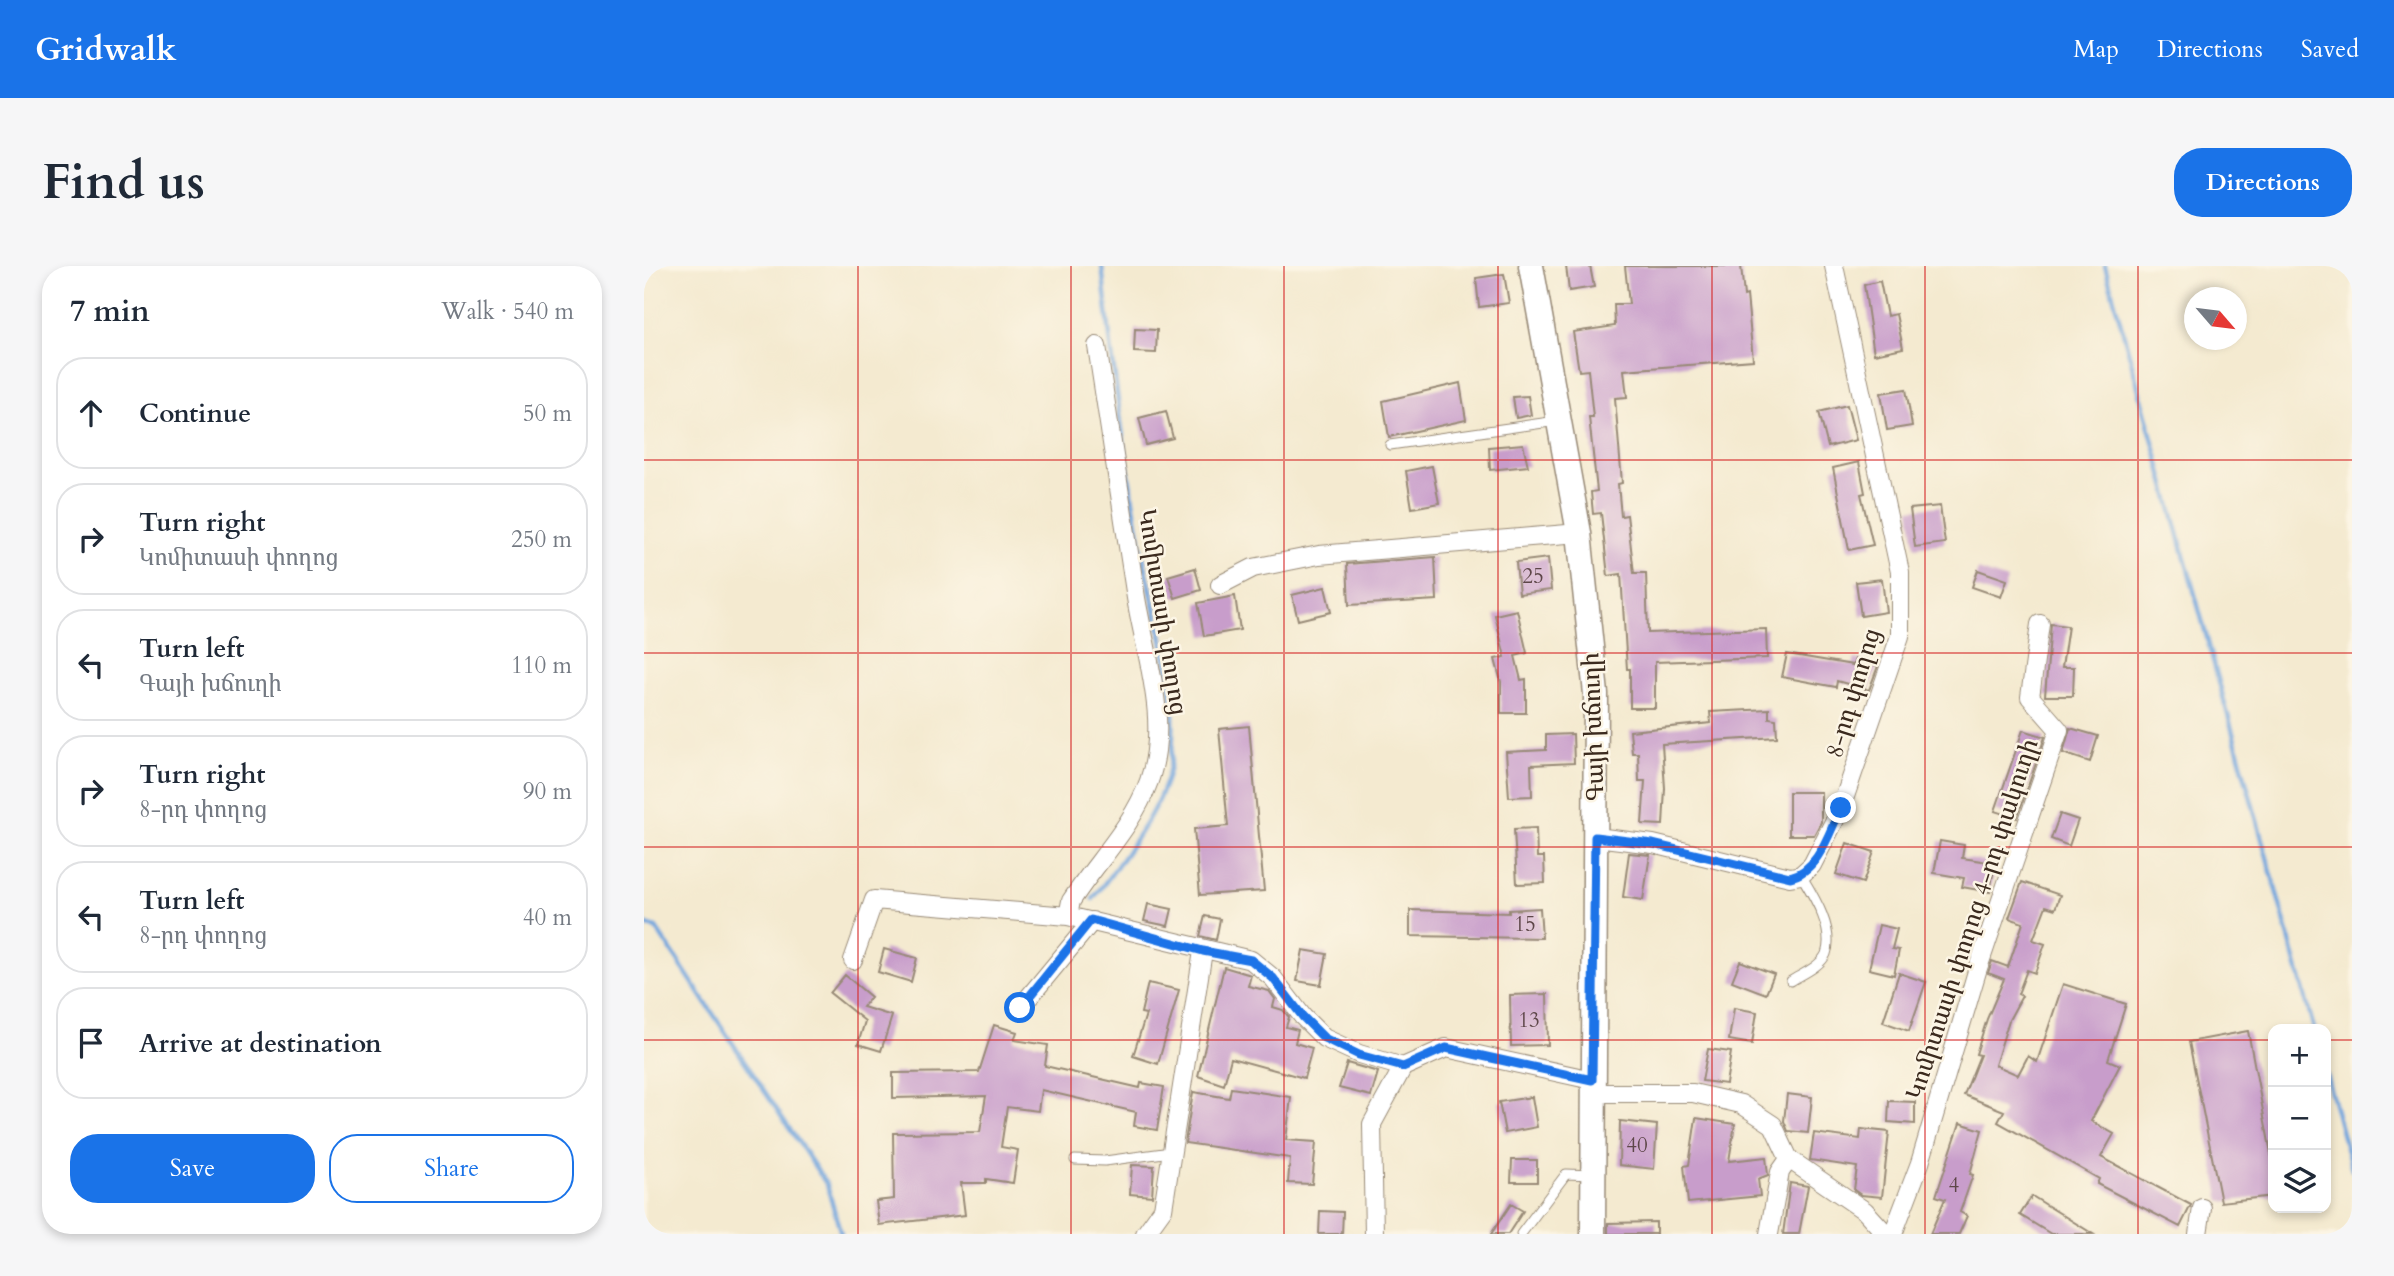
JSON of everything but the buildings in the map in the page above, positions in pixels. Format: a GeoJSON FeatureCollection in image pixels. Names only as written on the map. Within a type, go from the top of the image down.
{"type":"FeatureCollection","features":[{"type":"Feature","properties":{"kind":"main road","name":"Գայի խճուղի"},"geometry":{"type":"LineString","coordinates":[[1531,266],[1578,533],[1596,694],[1593,1234]]}},
{"type":"Feature","properties":{"kind":"street","name":"8-րդ փողոց"},"geometry":{"type":"LineString","coordinates":[[1801,875],[1812,865],[1841,808],[1900,636],[1900,572],[1834,266]]}},
{"type":"Feature","properties":{"kind":"street","name":"Կոմիտասի փողոց"},"geometry":{"type":"LineString","coordinates":[[1068,916],[1071,901],[1129,821],[1149,780],[1157,740],[1155,690],[1141,626],[1097,346]]}},
{"type":"Feature","properties":{"kind":"street"},"geometry":{"type":"LineString","coordinates":[[1220,585],[1253,568],[1319,555],[1578,533]]}},
{"type":"Feature","properties":{"kind":"street","name":"Կոմիտասի փողոց 4-րդ փակուղի"},"geometry":{"type":"LineString","coordinates":[[1893,1234],[1920,1163],[1978,968],[2059,730],[2030,697],[2040,624]]}},
{"type":"Feature","properties":{"kind":"street"},"geometry":{"type":"LineString","coordinates":[[1595,837],[1653,844],[1790,877],[1801,875]]}},
{"type":"Feature","properties":{"kind":"street"},"geometry":{"type":"LineString","coordinates":[[853,960],[874,900],[1091,920],[1203,951],[1251,960],[1273,978],[1303,1017],[1324,1038],[1359,1055],[1403,1067]]}},
{"type":"Feature","properties":{"kind":"street"},"geometry":{"type":"LineString","coordinates":[[1020,1008],[1091,920]]}},
{"type":"Feature","properties":{"kind":"street"},"geometry":{"type":"LineString","coordinates":[[1145,1234],[1163,1209],[1203,951]]}},
{"type":"Feature","properties":{"kind":"street"},"geometry":{"type":"LineString","coordinates":[[1374,1234],[1372,1124],[1403,1067],[1446,1048],[1593,1086],[1693,1093],[1741,1104],[1773,1125],[1789,1159],[1866,1211],[1886,1234]]}},
{"type":"Feature","properties":{"kind":"street"},"geometry":{"type":"LineString","coordinates":[[1769,1234],[1780,1172],[1789,1159]]}},
{"type":"Feature","properties":{"kind":"street"},"geometry":{"type":"LineString","coordinates":[[2198,1234],[2202,1208]]}},
{"type":"Feature","properties":{"kind":"lane"},"geometry":{"type":"LineString","coordinates":[[1390,445],[1559,420]]}},
{"type":"Feature","properties":{"kind":"lane"},"geometry":{"type":"LineString","coordinates":[[1791,981],[1816,966],[1826,954],[1828,935],[1801,875]]}},
{"type":"Feature","properties":{"kind":"lane"},"geometry":{"type":"LineString","coordinates":[[1075,1160],[1105,1161],[1171,1152]]}},
{"type":"Feature","properties":{"kind":"lane"},"geometry":{"type":"LineString","coordinates":[[1521,1234],[1566,1174],[1593,1175]]}},
{"type":"Feature","properties":{"kind":"waterway"},"geometry":{"type":"LineString","coordinates":[[1093,899],[1140,833],[1160,797],[1171,761],[1173,734],[1170,681],[1142,551],[1124,445],[1102,266]]}},
{"type":"Feature","properties":{"kind":"waterway"},"geometry":{"type":"LineString","coordinates":[[2105,266],[2313,1024]]}},
{"type":"Feature","properties":{"kind":"waterway"},"geometry":{"type":"LineString","coordinates":[[644,924],[656,928],[827,1185],[841,1234]]}},
{"type":"Feature","properties":{"kind":"waterway"},"geometry":{"type":"LineString","coordinates":[[2330,1087],[2352,1170]]}},
{"type":"Feature","properties":{"kind":"route"},"geometry":{"type":"LineString","coordinates":[[1020,1008],[1091,920],[1203,951],[1251,960],[1273,978],[1303,1017],[1324,1038],[1359,1055],[1403,1067],[1446,1048],[1592,1080],[1595,837],[1653,844],[1790,877],[1801,875],[1812,865],[1841,808]]}}]}
